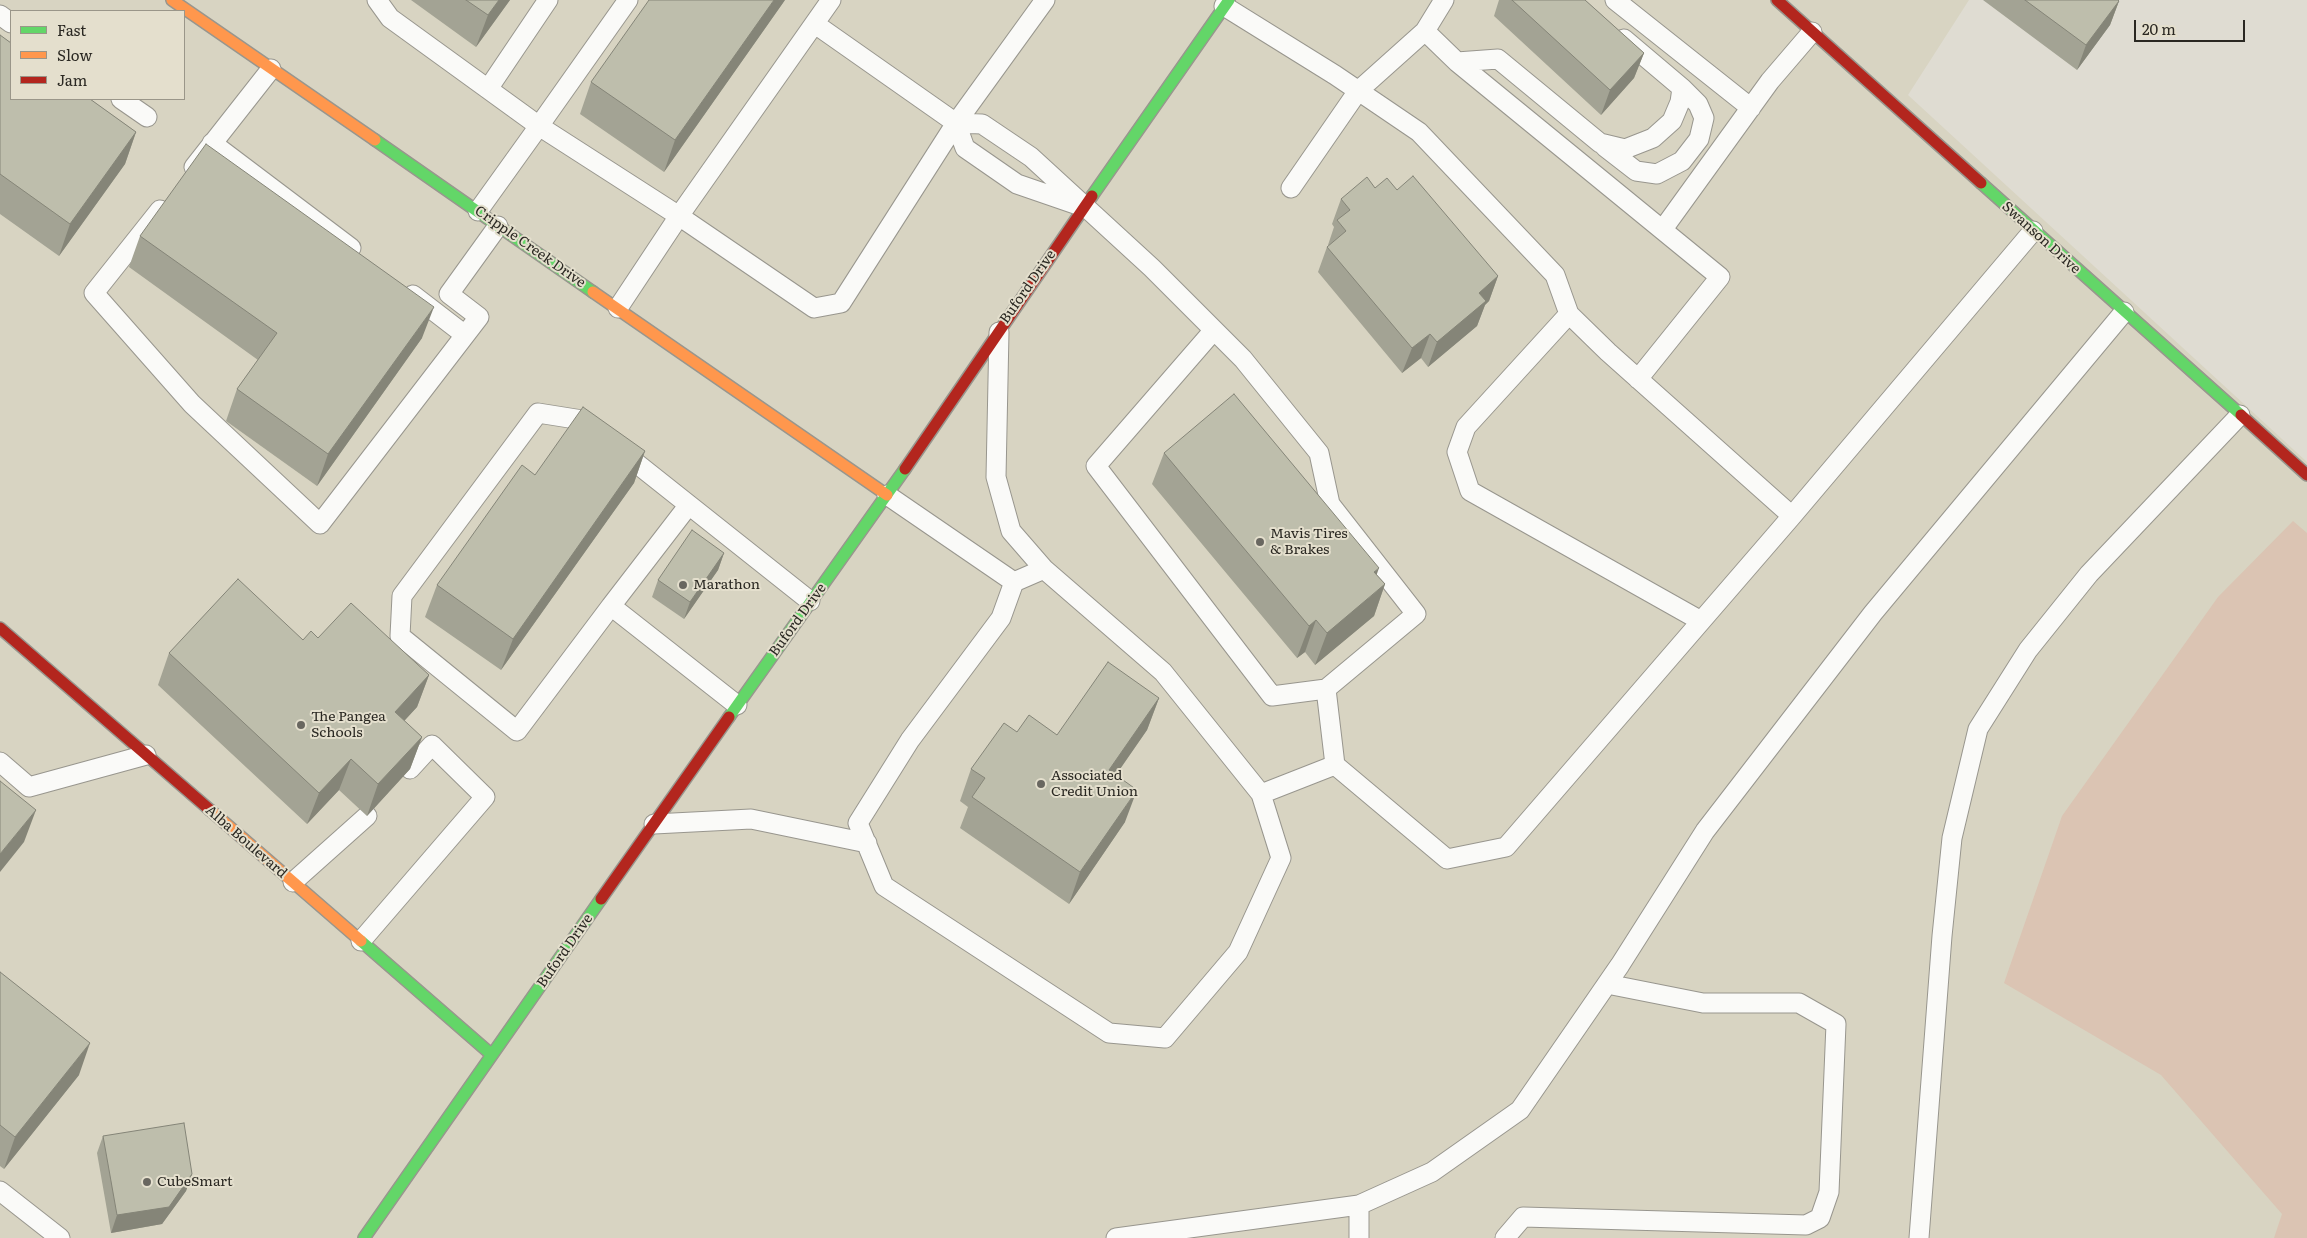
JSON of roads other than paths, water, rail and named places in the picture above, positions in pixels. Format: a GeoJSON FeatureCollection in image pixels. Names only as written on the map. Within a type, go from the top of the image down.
{"type":"FeatureCollection","features":[{"type":"Feature","properties":{"kind":"main road","name":"Cripple Creek Drive"},"geometry":{"type":"LineString","coordinates":[[172,0],[887,495]]}},
{"type":"Feature","properties":{"kind":"main road","name":"Swanson Drive"},"geometry":{"type":"LineString","coordinates":[[1777,0],[2307,475]]}},
{"type":"Feature","properties":{"kind":"main road","name":"Buford Drive"},"geometry":{"type":"LineString","coordinates":[[364,1238],[810,601],[887,495],[1226,3]]}},
{"type":"Feature","properties":{"kind":"main road","name":"Alba Boulevard"},"geometry":{"type":"LineString","coordinates":[[0,628],[492,1055]]}},
{"type":"Feature","properties":{"kind":"lane"},"geometry":{"type":"LineString","coordinates":[[0,9],[7,0]]}},
{"type":"Feature","properties":{"kind":"lane"},"geometry":{"type":"LineString","coordinates":[[377,0],[390,18],[539,126],[679,216],[814,308],[841,303],[956,123],[1045,0]]}},
{"type":"Feature","properties":{"kind":"lane"},"geometry":{"type":"LineString","coordinates":[[488,89],[548,0]]}},
{"type":"Feature","properties":{"kind":"lane"},"geometry":{"type":"LineString","coordinates":[[478,211],[628,0]]}},
{"type":"Feature","properties":{"kind":"lane"},"geometry":{"type":"LineString","coordinates":[[618,308],[679,216],[831,0]]}},
{"type":"Feature","properties":{"kind":"lane"},"geometry":{"type":"LineString","coordinates":[[1291,188],[1358,91],[1425,31],[1444,0]]}},
{"type":"Feature","properties":{"kind":"lane"},"geometry":{"type":"LineString","coordinates":[[1614,0],[1751,108]]}},
{"type":"Feature","properties":{"kind":"lane"},"geometry":{"type":"LineString","coordinates":[[1226,3],[1419,132],[1555,275],[1569,314],[1638,379],[1792,516]]}},
{"type":"Feature","properties":{"kind":"lane"},"geometry":{"type":"LineString","coordinates":[[815,24],[956,123],[982,124],[1031,157],[1152,268],[1214,330],[1242,359],[1319,453],[1330,504],[1416,614],[1326,688],[1272,696],[1096,466],[1214,330]]}},
{"type":"Feature","properties":{"kind":"lane"},"geometry":{"type":"LineString","coordinates":[[1457,62],[1498,59],[1636,171],[1657,174],[1682,160],[1699,139],[1704,118],[1698,104],[1682,88],[1609,25]]}},
{"type":"Feature","properties":{"kind":"lane"},"geometry":{"type":"LineString","coordinates":[[1425,31],[1457,62],[1720,277],[1638,379]]}},
{"type":"Feature","properties":{"kind":"lane"},"geometry":{"type":"LineString","coordinates":[[1663,229],[1770,81],[1812,32]]}},
{"type":"Feature","properties":{"kind":"lane"},"geometry":{"type":"LineString","coordinates":[[185,178],[271,69]]}},
{"type":"Feature","properties":{"kind":"lane"},"geometry":{"type":"LineString","coordinates":[[1600,143],[1625,149],[1653,138],[1672,121],[1680,102],[1682,88]]}},
{"type":"Feature","properties":{"kind":"lane"},"geometry":{"type":"LineString","coordinates":[[122,100],[147,117]]}},
{"type":"Feature","properties":{"kind":"lane"},"geometry":{"type":"LineString","coordinates":[[956,123],[965,148],[1017,184],[1084,207]]}},
{"type":"Feature","properties":{"kind":"lane"},"geometry":{"type":"LineString","coordinates":[[212,143],[362,257]]}},
{"type":"Feature","properties":{"kind":"lane"},"geometry":{"type":"LineString","coordinates":[[173,193],[94,293],[192,404],[320,524],[479,317],[449,294],[498,226]]}},
{"type":"Feature","properties":{"kind":"lane"},"geometry":{"type":"LineString","coordinates":[[1326,688],[1335,765],[1447,860],[1506,847],[1792,516],[2033,231]]}},
{"type":"Feature","properties":{"kind":"lane"},"geometry":{"type":"LineString","coordinates":[[402,287],[465,335]]}},
{"type":"Feature","properties":{"kind":"lane"},"geometry":{"type":"LineString","coordinates":[[1116,1238],[1203,1232],[1359,1204],[1432,1172],[1520,1110],[1607,984],[1705,831],[1873,613],[2124,312]]}},
{"type":"Feature","properties":{"kind":"lane"},"geometry":{"type":"LineString","coordinates":[[1569,314],[1466,428],[1457,452],[1470,491],[1702,620]]}},
{"type":"Feature","properties":{"kind":"lane"},"geometry":{"type":"LineString","coordinates":[[999,330],[996,477],[1011,531],[1044,570],[1163,672],[1261,794],[1281,858],[1238,952],[1166,1038],[1109,1034],[884,886],[858,823],[910,740],[1001,618],[1014,582],[1044,570]]}},
{"type":"Feature","properties":{"kind":"lane"},"geometry":{"type":"LineString","coordinates":[[688,506],[517,731],[400,636],[402,596],[538,413],[582,420],[810,601]]}},
{"type":"Feature","properties":{"kind":"lane"},"geometry":{"type":"LineString","coordinates":[[1919,1238],[1942,936],[1952,838],[1978,729],[2028,650],[2089,574],[2240,415]]}},
{"type":"Feature","properties":{"kind":"lane"},"geometry":{"type":"LineString","coordinates":[[887,495],[1014,582]]}},
{"type":"Feature","properties":{"kind":"lane"},"geometry":{"type":"LineString","coordinates":[[611,606],[737,705]]}},
{"type":"Feature","properties":{"kind":"lane"},"geometry":{"type":"LineString","coordinates":[[361,941],[485,797],[432,745],[410,769]]}},
{"type":"Feature","properties":{"kind":"lane"},"geometry":{"type":"LineString","coordinates":[[0,762],[29,787],[146,755]]}},
{"type":"Feature","properties":{"kind":"lane"},"geometry":{"type":"LineString","coordinates":[[1261,794],[1335,765]]}},
{"type":"Feature","properties":{"kind":"lane"},"geometry":{"type":"LineString","coordinates":[[293,882],[367,816]]}},
{"type":"Feature","properties":{"kind":"lane"},"geometry":{"type":"LineString","coordinates":[[654,824],[751,819],[867,843]]}},
{"type":"Feature","properties":{"kind":"lane"},"geometry":{"type":"LineString","coordinates":[[1505,1238],[1523,1217],[1806,1225],[1820,1218],[1830,1192],[1836,1024],[1799,1002],[1703,1003],[1607,984]]}},
{"type":"Feature","properties":{"kind":"lane"},"geometry":{"type":"LineString","coordinates":[[0,1191],[60,1238]]}},
{"type":"Feature","properties":{"kind":"lane"},"geometry":{"type":"LineString","coordinates":[[1359,1204],[1359,1238]]}},
{"type":"Feature","properties":{"kind":"place","name":"Mavis Tires & Brakes"},"geometry":{"type":"Point","coordinates":[1260,542]}},
{"type":"Feature","properties":{"kind":"place","name":"Marathon"},"geometry":{"type":"Point","coordinates":[683,585]}},
{"type":"Feature","properties":{"kind":"place","name":"The Pangea Schools"},"geometry":{"type":"Point","coordinates":[301,725]}},
{"type":"Feature","properties":{"kind":"place","name":"Associated Credit Union"},"geometry":{"type":"Point","coordinates":[1041,784]}},
{"type":"Feature","properties":{"kind":"place","name":"CubeSmart"},"geometry":{"type":"Point","coordinates":[147,1182]}}]}
